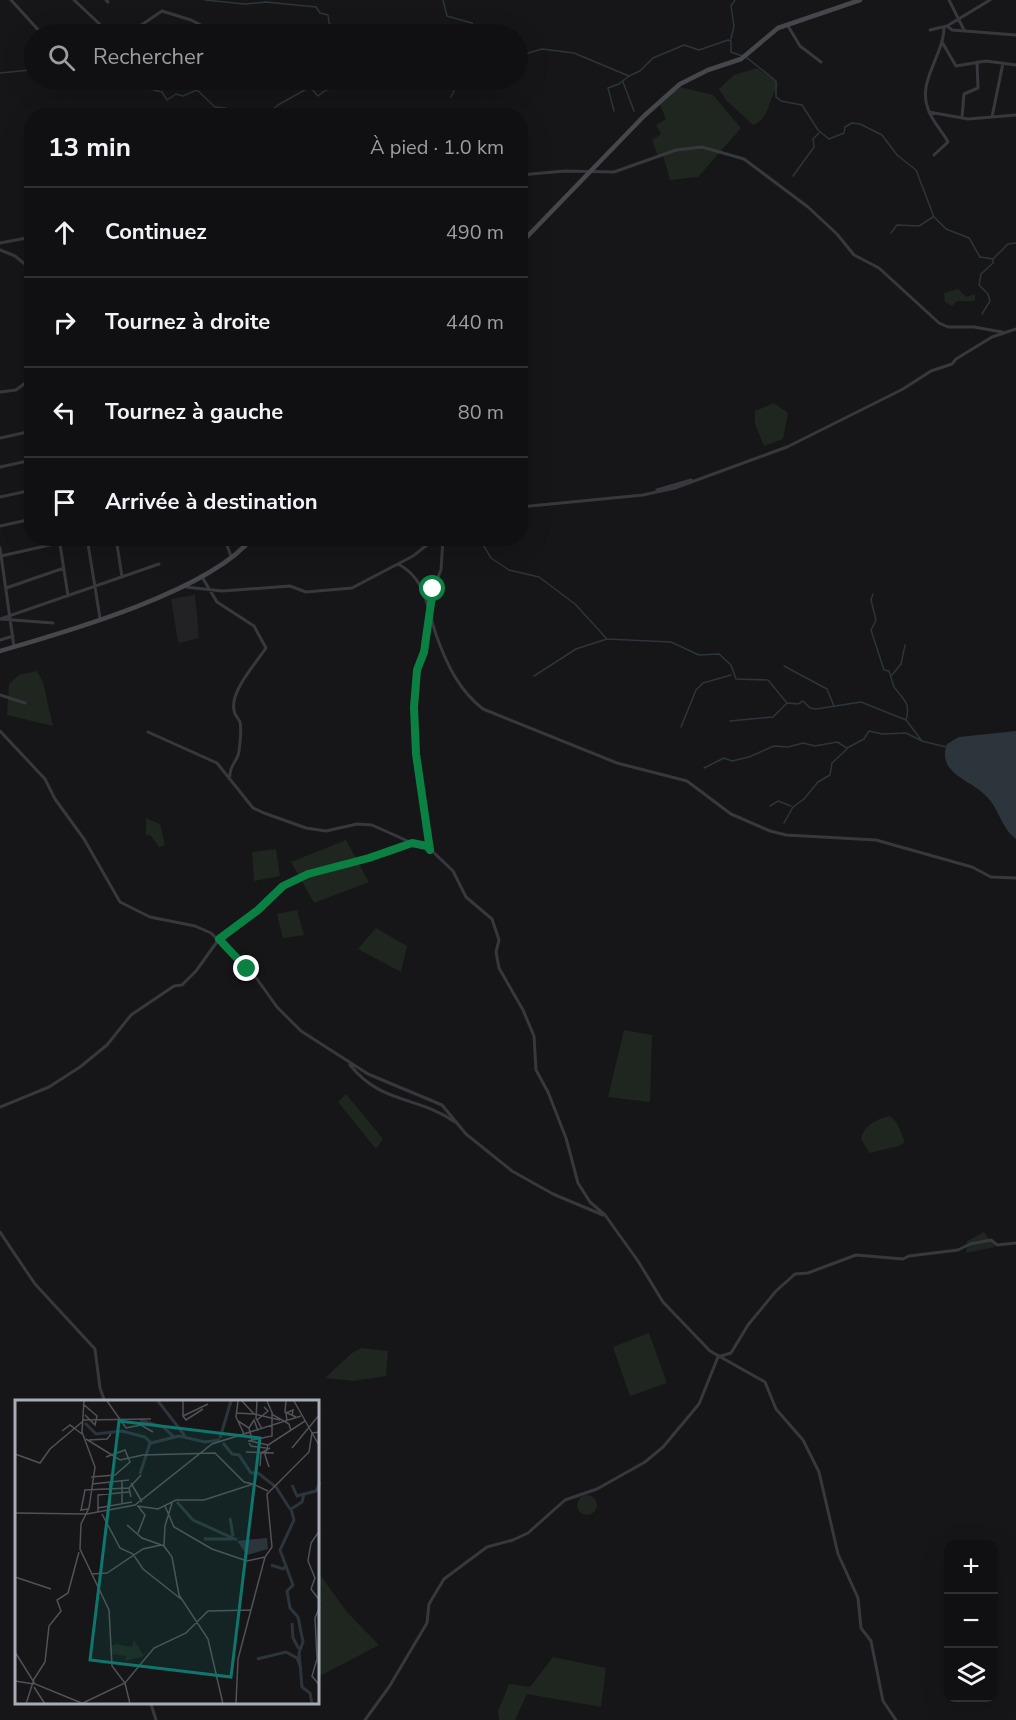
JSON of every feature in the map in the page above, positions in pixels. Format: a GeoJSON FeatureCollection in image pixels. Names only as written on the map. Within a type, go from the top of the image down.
{"type":"FeatureCollection","features":[{"type":"Feature","properties":{"kind":"street"},"geometry":{"type":"LineString","coordinates":[[11,0],[33,24]]}},
{"type":"Feature","properties":{"kind":"street"},"geometry":{"type":"LineString","coordinates":[[74,0],[99,24]]}},
{"type":"Feature","properties":{"kind":"street"},"geometry":{"type":"LineString","coordinates":[[949,0],[964,30]]}},
{"type":"Feature","properties":{"kind":"street"},"geometry":{"type":"LineString","coordinates":[[930,30],[958,20],[990,0]]}},
{"type":"Feature","properties":{"kind":"street"},"geometry":{"type":"LineString","coordinates":[[528,236],[644,116],[680,84],[708,70],[741,59],[766,37],[787,24],[856,1]]}},
{"type":"Feature","properties":{"kind":"street"},"geometry":{"type":"LineString","coordinates":[[142,24],[162,10],[199,24]]}},
{"type":"Feature","properties":{"kind":"street"},"geometry":{"type":"LineString","coordinates":[[787,24],[800,46],[821,62]]}},
{"type":"Feature","properties":{"kind":"street"},"geometry":{"type":"LineString","coordinates":[[946,26],[952,30],[1016,35]]}},
{"type":"Feature","properties":{"kind":"street"},"geometry":{"type":"LineString","coordinates":[[934,155],[948,142],[928,112],[924,90],[946,26]]}},
{"type":"Feature","properties":{"kind":"street"},"geometry":{"type":"LineString","coordinates":[[942,42],[948,49],[953,65],[977,62],[1016,65]]}},
{"type":"Feature","properties":{"kind":"street"},"geometry":{"type":"LineString","coordinates":[[962,117],[964,94],[978,88],[977,62]]}},
{"type":"Feature","properties":{"kind":"street"},"geometry":{"type":"LineString","coordinates":[[992,117],[1003,63]]}},
{"type":"Feature","properties":{"kind":"street"},"geometry":{"type":"LineString","coordinates":[[928,112],[962,117],[1016,115]]}},
{"type":"Feature","properties":{"kind":"street"},"geometry":{"type":"LineString","coordinates":[[528,174],[565,171],[614,172],[676,150],[702,147],[744,159],[808,207],[837,234],[854,255],[879,268],[939,322],[948,327],[974,327],[1002,332]]}},
{"type":"Feature","properties":{"kind":"street"},"geometry":{"type":"LineString","coordinates":[[0,243],[24,238]]}},
{"type":"Feature","properties":{"kind":"street"},"geometry":{"type":"LineString","coordinates":[[0,250],[24,263]]}},
{"type":"Feature","properties":{"kind":"street"},"geometry":{"type":"LineString","coordinates":[[528,506],[673,489],[795,443],[903,389],[931,371],[952,364],[976,346],[1002,332],[1016,329]]}},
{"type":"Feature","properties":{"kind":"street"},"geometry":{"type":"LineString","coordinates":[[0,392],[16,390],[24,384]]}},
{"type":"Feature","properties":{"kind":"street"},"geometry":{"type":"LineString","coordinates":[[0,438],[24,433]]}},
{"type":"Feature","properties":{"kind":"street"},"geometry":{"type":"LineString","coordinates":[[0,467],[24,462]]}},
{"type":"Feature","properties":{"kind":"street"},"geometry":{"type":"LineString","coordinates":[[0,497],[24,492]]}},
{"type":"Feature","properties":{"kind":"street"},"geometry":{"type":"LineString","coordinates":[[0,526],[24,521]]}},
{"type":"Feature","properties":{"kind":"street"},"geometry":{"type":"LineString","coordinates":[[1,556],[40,546]]}},
{"type":"Feature","properties":{"kind":"street"},"geometry":{"type":"LineString","coordinates":[[60,546],[68,596]]}},
{"type":"Feature","properties":{"kind":"street"},"geometry":{"type":"LineString","coordinates":[[88,546],[100,618]]}},
{"type":"Feature","properties":{"kind":"street"},"geometry":{"type":"LineString","coordinates":[[117,546],[122,577]]}},
{"type":"Feature","properties":{"kind":"street"},"geometry":{"type":"LineString","coordinates":[[227,546],[232,558]]}},
{"type":"Feature","properties":{"kind":"street"},"geometry":{"type":"LineString","coordinates":[[0,651],[184,587],[232,558],[244,546]]}},
{"type":"Feature","properties":{"kind":"street"},"geometry":{"type":"LineString","coordinates":[[184,587],[264,589],[290,585],[306,592],[330,591],[362,584],[424,546]]}},
{"type":"Feature","properties":{"kind":"street"},"geometry":{"type":"LineString","coordinates":[[430,850],[416,754],[414,707],[417,670],[424,652],[433,589],[441,570],[442,546]]}},
{"type":"Feature","properties":{"kind":"street"},"geometry":{"type":"LineString","coordinates":[[0,548],[14,646]]}},
{"type":"Feature","properties":{"kind":"street"},"geometry":{"type":"LineString","coordinates":[[10,619],[159,564]]}},
{"type":"Feature","properties":{"kind":"street"},"geometry":{"type":"LineString","coordinates":[[398,564],[408,569],[416,579],[456,681],[466,696],[483,709],[617,763],[687,782],[731,814],[770,831],[786,835],[876,840],[972,867],[991,877],[1016,878]]}},
{"type":"Feature","properties":{"kind":"street"},"geometry":{"type":"LineString","coordinates":[[6,588],[64,568]]}},
{"type":"Feature","properties":{"kind":"street"},"geometry":{"type":"LineString","coordinates":[[202,577],[217,602],[254,626],[266,648],[241,681],[234,705],[234,711],[241,725],[241,736],[238,758],[231,767],[230,777]]}},
{"type":"Feature","properties":{"kind":"street"},"geometry":{"type":"LineString","coordinates":[[0,619],[52,623]]}},
{"type":"Feature","properties":{"kind":"street"},"geometry":{"type":"LineString","coordinates":[[0,640],[13,636]]}},
{"type":"Feature","properties":{"kind":"street"},"geometry":{"type":"LineString","coordinates":[[0,695],[25,703]]}},
{"type":"Feature","properties":{"kind":"street"},"geometry":{"type":"LineString","coordinates":[[0,731],[45,779],[84,839],[120,902],[150,917],[195,926],[219,939],[257,979],[286,1017],[348,1062],[374,1077],[442,1105],[472,1140],[512,1171],[579,1206],[605,1215]]}},
{"type":"Feature","properties":{"kind":"street"},"geometry":{"type":"LineString","coordinates":[[148,732],[217,763],[253,808],[290,823],[326,831],[362,823],[372,825],[412,843],[427,846],[453,872],[466,897],[494,922],[499,940],[496,952],[499,968],[524,1010],[534,1036],[536,1071],[548,1092],[566,1138],[575,1176],[590,1202],[605,1215],[638,1261],[657,1296],[718,1357],[765,1382],[776,1409],[803,1440],[819,1472],[838,1554],[858,1598],[861,1628],[872,1641],[884,1704],[896,1720]]}},
{"type":"Feature","properties":{"kind":"street"},"geometry":{"type":"LineString","coordinates":[[0,1107],[49,1087],[80,1067],[107,1045],[131,1015],[174,986],[182,985],[219,939],[258,910],[283,886],[320,870],[369,858],[412,843]]}},
{"type":"Feature","properties":{"kind":"street"},"geometry":{"type":"LineString","coordinates":[[348,1062],[371,1087],[393,1097],[425,1105],[457,1124]]}},
{"type":"Feature","properties":{"kind":"street"},"geometry":{"type":"LineString","coordinates":[[0,1232],[35,1284],[90,1342],[98,1358],[100,1388],[104,1400]]}},
{"type":"Feature","properties":{"kind":"street"},"geometry":{"type":"LineString","coordinates":[[365,1720],[389,1687],[427,1623],[429,1604],[444,1579],[487,1547],[528,1533],[565,1500],[597,1489],[645,1462],[663,1447],[699,1404],[718,1357],[730,1353],[748,1325],[776,1291],[795,1274],[808,1273],[856,1256],[903,1259],[909,1256],[964,1249],[981,1240],[991,1240],[997,1245],[1016,1243]]}},
{"type":"Feature","properties":{"kind":"street"},"geometry":{"type":"LineString","coordinates":[[151,1705],[156,1720]]}},
{"type":"Feature","properties":{"kind":"shaded area"},"geometry":{"type":"Polygon","coordinates":[[[757,68],[776,81],[778,86],[763,118],[753,125],[726,100],[719,89],[734,75],[757,68]]]}},
{"type":"Feature","properties":{"kind":"shaded area"},"geometry":{"type":"Polygon","coordinates":[[[680,87],[713,95],[741,128],[698,177],[670,180],[663,155],[658,156],[652,140],[661,134],[656,125],[666,119],[660,105],[680,87]]]}},
{"type":"Feature","properties":{"kind":"shaded area"},"geometry":{"type":"Polygon","coordinates":[[[958,289],[966,297],[975,294],[975,301],[957,301],[952,306],[945,302],[944,293],[958,289]]]}},
{"type":"Feature","properties":{"kind":"shaded area"},"geometry":{"type":"Polygon","coordinates":[[[774,403],[788,413],[783,439],[764,446],[755,424],[755,411],[774,403]]]}},
{"type":"Feature","properties":{"kind":"shaded area"},"geometry":{"type":"Polygon","coordinates":[[[195,595],[199,638],[180,643],[171,599],[195,595]]]}},
{"type":"Feature","properties":{"kind":"shaded area"},"geometry":{"type":"Polygon","coordinates":[[[37,671],[43,682],[53,726],[7,715],[9,684],[19,675],[37,671]]]}},
{"type":"Feature","properties":{"kind":"shaded area"},"geometry":{"type":"Polygon","coordinates":[[[1016,731],[1016,839],[986,796],[951,769],[946,763],[945,754],[947,744],[959,737],[1016,731]]]}},
{"type":"Feature","properties":{"kind":"shaded area"},"geometry":{"type":"Polygon","coordinates":[[[146,818],[160,824],[165,845],[159,847],[151,836],[146,835],[146,818]]]}},
{"type":"Feature","properties":{"kind":"shaded area"},"geometry":{"type":"Polygon","coordinates":[[[346,840],[369,882],[314,903],[291,862],[346,840]]]}},
{"type":"Feature","properties":{"kind":"shaded area"},"geometry":{"type":"Polygon","coordinates":[[[276,849],[280,876],[254,881],[252,852],[276,849]]]}},
{"type":"Feature","properties":{"kind":"shaded area"},"geometry":{"type":"Polygon","coordinates":[[[297,910],[304,935],[283,938],[277,914],[297,910]]]}},
{"type":"Feature","properties":{"kind":"shaded area"},"geometry":{"type":"Polygon","coordinates":[[[376,928],[407,946],[401,972],[358,949],[376,928]]]}},
{"type":"Feature","properties":{"kind":"shaded area"},"geometry":{"type":"Polygon","coordinates":[[[624,1030],[652,1035],[650,1102],[608,1097],[624,1030]]]}},
{"type":"Feature","properties":{"kind":"shaded area"},"geometry":{"type":"Polygon","coordinates":[[[346,1094],[383,1139],[376,1149],[338,1102],[346,1094]]]}},
{"type":"Feature","properties":{"kind":"shaded area"},"geometry":{"type":"Polygon","coordinates":[[[890,1116],[897,1123],[905,1142],[899,1146],[869,1153],[861,1139],[865,1130],[872,1123],[890,1116]]]}},
{"type":"Feature","properties":{"kind":"shaded area"},"geometry":{"type":"Polygon","coordinates":[[[984,1232],[995,1247],[966,1253],[967,1241],[984,1232]]]}},
{"type":"Feature","properties":{"kind":"shaded area"},"geometry":{"type":"Polygon","coordinates":[[[649,1333],[667,1383],[630,1396],[613,1347],[649,1333]]]}},
{"type":"Feature","properties":{"kind":"shaded area"},"geometry":{"type":"Polygon","coordinates":[[[361,1348],[388,1351],[386,1376],[354,1381],[325,1378],[352,1353],[361,1348]]]}},
{"type":"Feature","properties":{"kind":"shaded area"},"geometry":{"type":"Polygon","coordinates":[[[587,1495],[594,1498],[597,1505],[594,1512],[587,1515],[580,1512],[577,1505],[580,1498],[587,1495]]]}},
{"type":"Feature","properties":{"kind":"shaded area"},"geometry":{"type":"Polygon","coordinates":[[[320,1575],[347,1612],[379,1645],[320,1676],[320,1575]]]}},
{"type":"Feature","properties":{"kind":"shaded area"},"geometry":{"type":"Polygon","coordinates":[[[553,1657],[606,1668],[601,1707],[527,1694],[515,1720],[499,1720],[498,1711],[509,1684],[530,1687],[553,1657]]]}},
{"type":"Feature","properties":{"kind":"waterway"},"geometry":{"type":"LineString","coordinates":[[205,0],[245,4],[266,2],[316,7],[320,13],[328,15],[330,24]]}},
{"type":"Feature","properties":{"kind":"waterway"},"geometry":{"type":"LineString","coordinates":[[443,0],[447,16],[472,24]]}},
{"type":"Feature","properties":{"kind":"waterway"},"geometry":{"type":"LineString","coordinates":[[731,39],[734,26],[731,6],[735,0]]}},
{"type":"Feature","properties":{"kind":"waterway"},"geometry":{"type":"LineString","coordinates":[[528,53],[542,49],[574,53],[629,76],[640,71],[653,58],[684,45],[699,50],[728,40],[731,41],[731,52],[742,56]]}},
{"type":"Feature","properties":{"kind":"waterway"},"geometry":{"type":"LineString","coordinates":[[746,57],[776,81],[776,97],[781,101],[802,105],[818,130],[829,139],[844,133],[845,127],[852,123],[860,124],[882,135],[897,155],[916,170],[934,217],[946,229],[969,238],[980,257],[993,259],[1008,244],[1016,243]]}},
{"type":"Feature","properties":{"kind":"waterway"},"geometry":{"type":"LineString","coordinates":[[0,73],[24,71]]}},
{"type":"Feature","properties":{"kind":"waterway"},"geometry":{"type":"LineString","coordinates":[[614,111],[608,88],[619,84],[629,76]]}},
{"type":"Feature","properties":{"kind":"waterway"},"geometry":{"type":"LineString","coordinates":[[623,82],[634,111]]}},
{"type":"Feature","properties":{"kind":"waterway"},"geometry":{"type":"LineString","coordinates":[[154,90],[162,92],[167,100],[176,94],[183,96],[197,90]]}},
{"type":"Feature","properties":{"kind":"waterway"},"geometry":{"type":"LineString","coordinates":[[197,90],[215,107],[226,108]]}},
{"type":"Feature","properties":{"kind":"waterway"},"geometry":{"type":"LineString","coordinates":[[275,108],[305,90]]}},
{"type":"Feature","properties":{"kind":"waterway"},"geometry":{"type":"LineString","coordinates":[[313,90],[318,96],[327,90]]}},
{"type":"Feature","properties":{"kind":"waterway"},"geometry":{"type":"LineString","coordinates":[[451,97],[454,90]]}},
{"type":"Feature","properties":{"kind":"waterway"},"geometry":{"type":"LineString","coordinates":[[793,176],[814,147],[813,139],[819,133]]}},
{"type":"Feature","properties":{"kind":"waterway"},"geometry":{"type":"LineString","coordinates":[[891,233],[897,225],[919,226],[933,217]]}},
{"type":"Feature","properties":{"kind":"waterway"},"geometry":{"type":"LineString","coordinates":[[982,314],[990,301],[988,294],[979,285],[981,274],[993,263],[993,259]]}},
{"type":"Feature","properties":{"kind":"waterway"},"geometry":{"type":"LineString","coordinates":[[484,546],[491,558],[509,570],[539,577],[575,604],[607,639],[671,642],[699,655],[719,654],[731,665],[736,679],[768,680],[787,703],[798,704],[803,701],[810,708],[816,709],[861,702],[906,720],[922,741],[946,747]]}},
{"type":"Feature","properties":{"kind":"waterway"},"geometry":{"type":"LineString","coordinates":[[873,594],[871,600],[876,620],[871,630],[884,670],[889,671],[894,687],[907,706],[906,720]]}},
{"type":"Feature","properties":{"kind":"waterway"},"geometry":{"type":"LineString","coordinates":[[534,676],[576,649],[607,639]]}},
{"type":"Feature","properties":{"kind":"waterway"},"geometry":{"type":"LineString","coordinates":[[892,675],[901,664],[905,645]]}},
{"type":"Feature","properties":{"kind":"waterway"},"geometry":{"type":"LineString","coordinates":[[784,666],[827,689],[834,706]]}},
{"type":"Feature","properties":{"kind":"waterway"},"geometry":{"type":"LineString","coordinates":[[681,727],[696,690],[703,683],[731,675]]}},
{"type":"Feature","properties":{"kind":"waterway"},"geometry":{"type":"LineString","coordinates":[[730,721],[773,717],[787,703]]}},
{"type":"Feature","properties":{"kind":"waterway"},"geometry":{"type":"LineString","coordinates":[[704,768],[724,758],[732,761],[749,757],[774,746],[788,747],[803,743],[815,746],[837,742],[847,748],[864,739],[869,731],[882,734],[906,733],[922,741]]}},
{"type":"Feature","properties":{"kind":"waterway"},"geometry":{"type":"LineString","coordinates":[[784,823],[793,807],[804,799],[818,782],[830,775],[832,763],[847,749]]}},
{"type":"Feature","properties":{"kind":"waterway"},"geometry":{"type":"LineString","coordinates":[[770,806],[778,801],[791,806]]}},
{"type":"Feature","properties":{"kind":"route"},"geometry":{"type":"LineString","coordinates":[[247,969],[219,939],[258,910],[283,886],[320,870],[369,858],[412,843],[427,846],[430,850],[425,803],[416,754],[414,707],[417,698],[417,670],[424,652],[433,589]]}}]}
